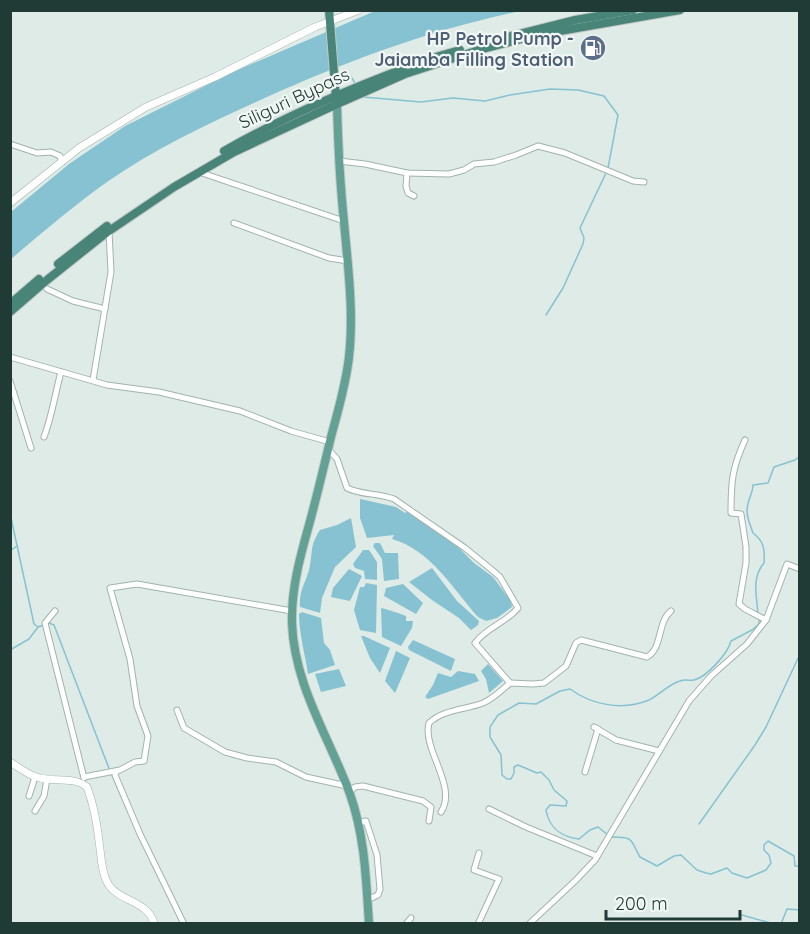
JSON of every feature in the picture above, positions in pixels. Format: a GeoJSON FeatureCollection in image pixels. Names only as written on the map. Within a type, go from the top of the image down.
{"type":"FeatureCollection","features":[{"type":"Feature","properties":{"kind":"highway"},"geometry":{"type":"LineString","coordinates":[[10,312],[46,280],[109,231],[199,172],[336,99],[329,10]]}},
{"type":"Feature","properties":{"kind":"highway","name":"Siliguri Bypass"},"geometry":{"type":"LineString","coordinates":[[10,304],[85,242],[140,203],[251,135],[443,55],[575,20],[633,10]]}},
{"type":"Feature","properties":{"kind":"highway"},"geometry":{"type":"LineString","coordinates":[[364,88],[415,70],[517,40],[680,10]]}},
{"type":"Feature","properties":{"kind":"main road"},"geometry":{"type":"LineString","coordinates":[[336,99],[350,298],[349,358],[301,553],[292,611],[294,648],[300,672],[314,713],[348,789],[358,823],[366,871],[369,924]]}},
{"type":"Feature","properties":{"kind":"street"},"geometry":{"type":"LineString","coordinates":[[10,203],[104,131],[146,107],[359,10]]}},
{"type":"Feature","properties":{"kind":"street"},"geometry":{"type":"LineString","coordinates":[[10,143],[18,145],[17,148],[37,153],[51,152],[60,156],[62,162]]}},
{"type":"Feature","properties":{"kind":"street"},"geometry":{"type":"LineString","coordinates":[[339,161],[407,173],[449,174],[464,170],[474,164],[494,162],[538,146],[566,153],[633,181],[644,182]]}},
{"type":"Feature","properties":{"kind":"street"},"geometry":{"type":"LineString","coordinates":[[199,172],[344,221]]}},
{"type":"Feature","properties":{"kind":"street"},"geometry":{"type":"LineString","coordinates":[[407,173],[408,193],[414,196]]}},
{"type":"Feature","properties":{"kind":"street"},"geometry":{"type":"LineString","coordinates":[[234,223],[328,258],[348,261]]}},
{"type":"Feature","properties":{"kind":"street"},"geometry":{"type":"LineString","coordinates":[[93,380],[111,272],[109,231]]}},
{"type":"Feature","properties":{"kind":"street"},"geometry":{"type":"LineString","coordinates":[[47,289],[73,301],[105,309]]}},
{"type":"Feature","properties":{"kind":"street"},"geometry":{"type":"LineString","coordinates":[[10,357],[107,385],[159,392],[240,411],[329,445],[337,459],[347,488],[354,492],[381,494],[394,499],[465,548],[500,577],[518,608],[488,629],[475,644],[510,683]]}},
{"type":"Feature","properties":{"kind":"street"},"geometry":{"type":"LineString","coordinates":[[44,437],[51,418],[61,372]]}},
{"type":"Feature","properties":{"kind":"street"},"geometry":{"type":"LineString","coordinates":[[10,381],[31,448]]}},
{"type":"Feature","properties":{"kind":"street"},"geometry":{"type":"LineString","coordinates":[[745,440],[733,469],[731,513],[741,514],[746,547],[745,577],[739,604],[764,619]]}},
{"type":"Feature","properties":{"kind":"street"},"geometry":{"type":"LineString","coordinates":[[529,924],[575,881],[597,856],[696,691],[747,644],[764,619],[787,564],[800,569]]}},
{"type":"Feature","properties":{"kind":"street"},"geometry":{"type":"LineString","coordinates":[[84,777],[116,771],[135,762],[144,761],[148,736],[137,706],[130,659],[110,588],[137,584],[292,611]]}},
{"type":"Feature","properties":{"kind":"street"},"geometry":{"type":"LineString","coordinates":[[55,611],[45,625],[96,824],[100,856],[107,884],[118,894],[148,911],[154,924]]}},
{"type":"Feature","properties":{"kind":"street"},"geometry":{"type":"LineString","coordinates":[[441,812],[446,800],[444,785],[428,733],[429,723],[451,711],[489,700],[510,683],[544,683],[566,666],[576,643],[581,640],[647,657],[653,654],[664,620],[671,611]]}},
{"type":"Feature","properties":{"kind":"street"},"geometry":{"type":"LineString","coordinates":[[177,710],[184,728],[225,752],[276,762],[306,777],[348,789],[363,786],[423,801],[431,807],[429,821]]}},
{"type":"Feature","properties":{"kind":"street"},"geometry":{"type":"LineString","coordinates":[[585,772],[596,728],[616,740],[659,751]]}},
{"type":"Feature","properties":{"kind":"street"},"geometry":{"type":"LineString","coordinates":[[10,762],[35,777],[63,779],[87,787]]}},
{"type":"Feature","properties":{"kind":"street"},"geometry":{"type":"LineString","coordinates":[[116,771],[115,775],[129,810],[184,924]]}},
{"type":"Feature","properties":{"kind":"street"},"geometry":{"type":"LineString","coordinates":[[29,796],[35,777]]}},
{"type":"Feature","properties":{"kind":"street"},"geometry":{"type":"LineString","coordinates":[[35,811],[44,796],[48,779]]}},
{"type":"Feature","properties":{"kind":"street"},"geometry":{"type":"LineString","coordinates":[[489,809],[597,856]]}},
{"type":"Feature","properties":{"kind":"street"},"geometry":{"type":"LineString","coordinates":[[478,924],[499,879],[474,870],[479,853]]}},
{"type":"Feature","properties":{"kind":"street"},"geometry":{"type":"LineString","coordinates":[[406,924],[411,918]]}},
{"type":"Feature","properties":{"kind":"water"},"geometry":{"type":"Polygon","coordinates":[[[375,11],[521,11],[424,36],[361,58],[298,83],[205,126],[145,157],[107,182],[11,259],[11,212],[69,164],[125,126],[233,72],[375,11]]]}},
{"type":"Feature","properties":{"kind":"water"},"geometry":{"type":"Polygon","coordinates":[[[360,499],[396,507],[405,513],[408,511],[458,547],[493,577],[511,601],[512,607],[497,618],[486,621],[478,617],[430,561],[418,552],[392,539],[394,535],[367,538],[360,518],[360,499]]]}},
{"type":"Feature","properties":{"kind":"water"},"geometry":{"type":"Polygon","coordinates":[[[351,518],[356,547],[335,567],[322,598],[320,613],[300,607],[312,547],[317,535],[320,530],[351,518]]]}},
{"type":"Feature","properties":{"kind":"water"},"geometry":{"type":"Polygon","coordinates":[[[375,543],[380,543],[385,553],[398,553],[399,579],[384,581],[382,559],[373,546],[375,543]]]}},
{"type":"Feature","properties":{"kind":"water"},"geometry":{"type":"Polygon","coordinates":[[[363,550],[369,550],[377,562],[377,580],[365,579],[364,571],[355,568],[353,564],[363,550]]]}},
{"type":"Feature","properties":{"kind":"water"},"geometry":{"type":"Polygon","coordinates":[[[432,568],[457,601],[479,621],[478,625],[471,630],[459,618],[409,582],[432,568]]]}},
{"type":"Feature","properties":{"kind":"water"},"geometry":{"type":"Polygon","coordinates":[[[349,569],[362,576],[350,601],[331,597],[333,588],[349,569]]]}},
{"type":"Feature","properties":{"kind":"water"},"geometry":{"type":"Polygon","coordinates":[[[366,583],[377,585],[376,633],[360,630],[354,610],[360,587],[364,587],[366,583]]]}},
{"type":"Feature","properties":{"kind":"water"},"geometry":{"type":"Polygon","coordinates":[[[403,584],[423,603],[416,614],[384,596],[386,588],[403,584]]]}},
{"type":"Feature","properties":{"kind":"water"},"geometry":{"type":"Polygon","coordinates":[[[381,608],[406,616],[406,621],[413,621],[412,628],[401,646],[382,637],[381,608]]]}},
{"type":"Feature","properties":{"kind":"water"},"geometry":{"type":"Polygon","coordinates":[[[302,612],[321,618],[324,643],[330,650],[335,665],[308,674],[299,621],[299,614],[302,612]]]}},
{"type":"Feature","properties":{"kind":"water"},"geometry":{"type":"Polygon","coordinates":[[[361,636],[390,648],[380,673],[370,658],[361,636]]]}},
{"type":"Feature","properties":{"kind":"water"},"geometry":{"type":"Polygon","coordinates":[[[413,640],[455,659],[451,671],[409,650],[408,647],[413,640]]]}},
{"type":"Feature","properties":{"kind":"water"},"geometry":{"type":"Polygon","coordinates":[[[396,651],[410,658],[395,693],[385,681],[396,651]]]}},
{"type":"Feature","properties":{"kind":"water"},"geometry":{"type":"Polygon","coordinates":[[[488,664],[503,681],[489,693],[486,679],[481,671],[488,664]]]}},
{"type":"Feature","properties":{"kind":"water"},"geometry":{"type":"Polygon","coordinates":[[[339,669],[346,686],[321,692],[315,674],[339,669]]]}},
{"type":"Feature","properties":{"kind":"water"},"geometry":{"type":"Polygon","coordinates":[[[458,671],[475,674],[479,681],[428,699],[425,697],[438,673],[451,677],[458,671]]]}},
{"type":"Feature","properties":{"kind":"waterway"},"geometry":{"type":"LineString","coordinates":[[350,75],[356,85]]}},
{"type":"Feature","properties":{"kind":"waterway"},"geometry":{"type":"LineString","coordinates":[[363,97],[421,102],[453,98],[485,101],[550,89],[578,90],[604,96],[618,115],[608,168]]}},
{"type":"Feature","properties":{"kind":"waterway"},"geometry":{"type":"LineString","coordinates":[[546,315],[563,288],[583,244],[584,238],[580,228],[606,173]]}},
{"type":"Feature","properties":{"kind":"waterway"},"geometry":{"type":"LineString","coordinates":[[758,615],[756,581],[764,563],[764,554],[762,543],[753,533],[749,523],[747,511],[753,485],[768,483],[774,467],[800,456]]}},
{"type":"Feature","properties":{"kind":"waterway"},"geometry":{"type":"LineString","coordinates":[[10,513],[34,624],[38,627],[44,625]]}},
{"type":"Feature","properties":{"kind":"waterway"},"geometry":{"type":"LineString","coordinates":[[10,551],[17,546]]}},
{"type":"Feature","properties":{"kind":"waterway"},"geometry":{"type":"LineString","coordinates":[[608,835],[598,827],[579,839],[557,831],[550,822],[546,810],[550,805],[566,806],[567,801],[554,790],[549,780],[541,772],[537,773],[518,765],[514,767],[511,779],[502,775],[501,755],[490,737],[490,727],[498,715],[519,703],[536,704],[560,691],[570,689],[588,699],[608,705],[628,705],[649,700],[676,682],[694,680],[711,670],[731,641],[752,630],[759,624],[759,620]]}},
{"type":"Feature","properties":{"kind":"waterway"},"geometry":{"type":"LineString","coordinates":[[49,623],[54,625],[110,771]]}},
{"type":"Feature","properties":{"kind":"waterway"},"geometry":{"type":"LineString","coordinates":[[10,650],[29,639],[38,627]]}},
{"type":"Feature","properties":{"kind":"waterway"},"geometry":{"type":"LineString","coordinates":[[699,824],[766,727],[800,654]]}},
{"type":"Feature","properties":{"kind":"waterway"},"geometry":{"type":"LineString","coordinates":[[112,775],[128,812]]}},
{"type":"Feature","properties":{"kind":"waterway"},"geometry":{"type":"LineString","coordinates":[[612,837],[628,839],[633,843],[640,857],[657,866],[674,856],[681,855],[697,870],[711,874],[727,868],[732,873],[747,878],[766,870],[771,863],[769,855],[764,850],[764,845],[768,841],[794,856],[795,866],[800,866]]}},
{"type":"Feature","properties":{"kind":"waterway"},"geometry":{"type":"LineString","coordinates":[[781,924],[787,909],[800,910]]}},
{"type":"Feature","properties":{"kind":"waterway"},"geometry":{"type":"LineString","coordinates":[[742,915],[774,924]]}},
{"type":"Feature","properties":{"kind":"place","name":"HP Petrol Pump - Jaiamba Filling Station"},"geometry":{"type":"Point","coordinates":[593,48]}}]}
